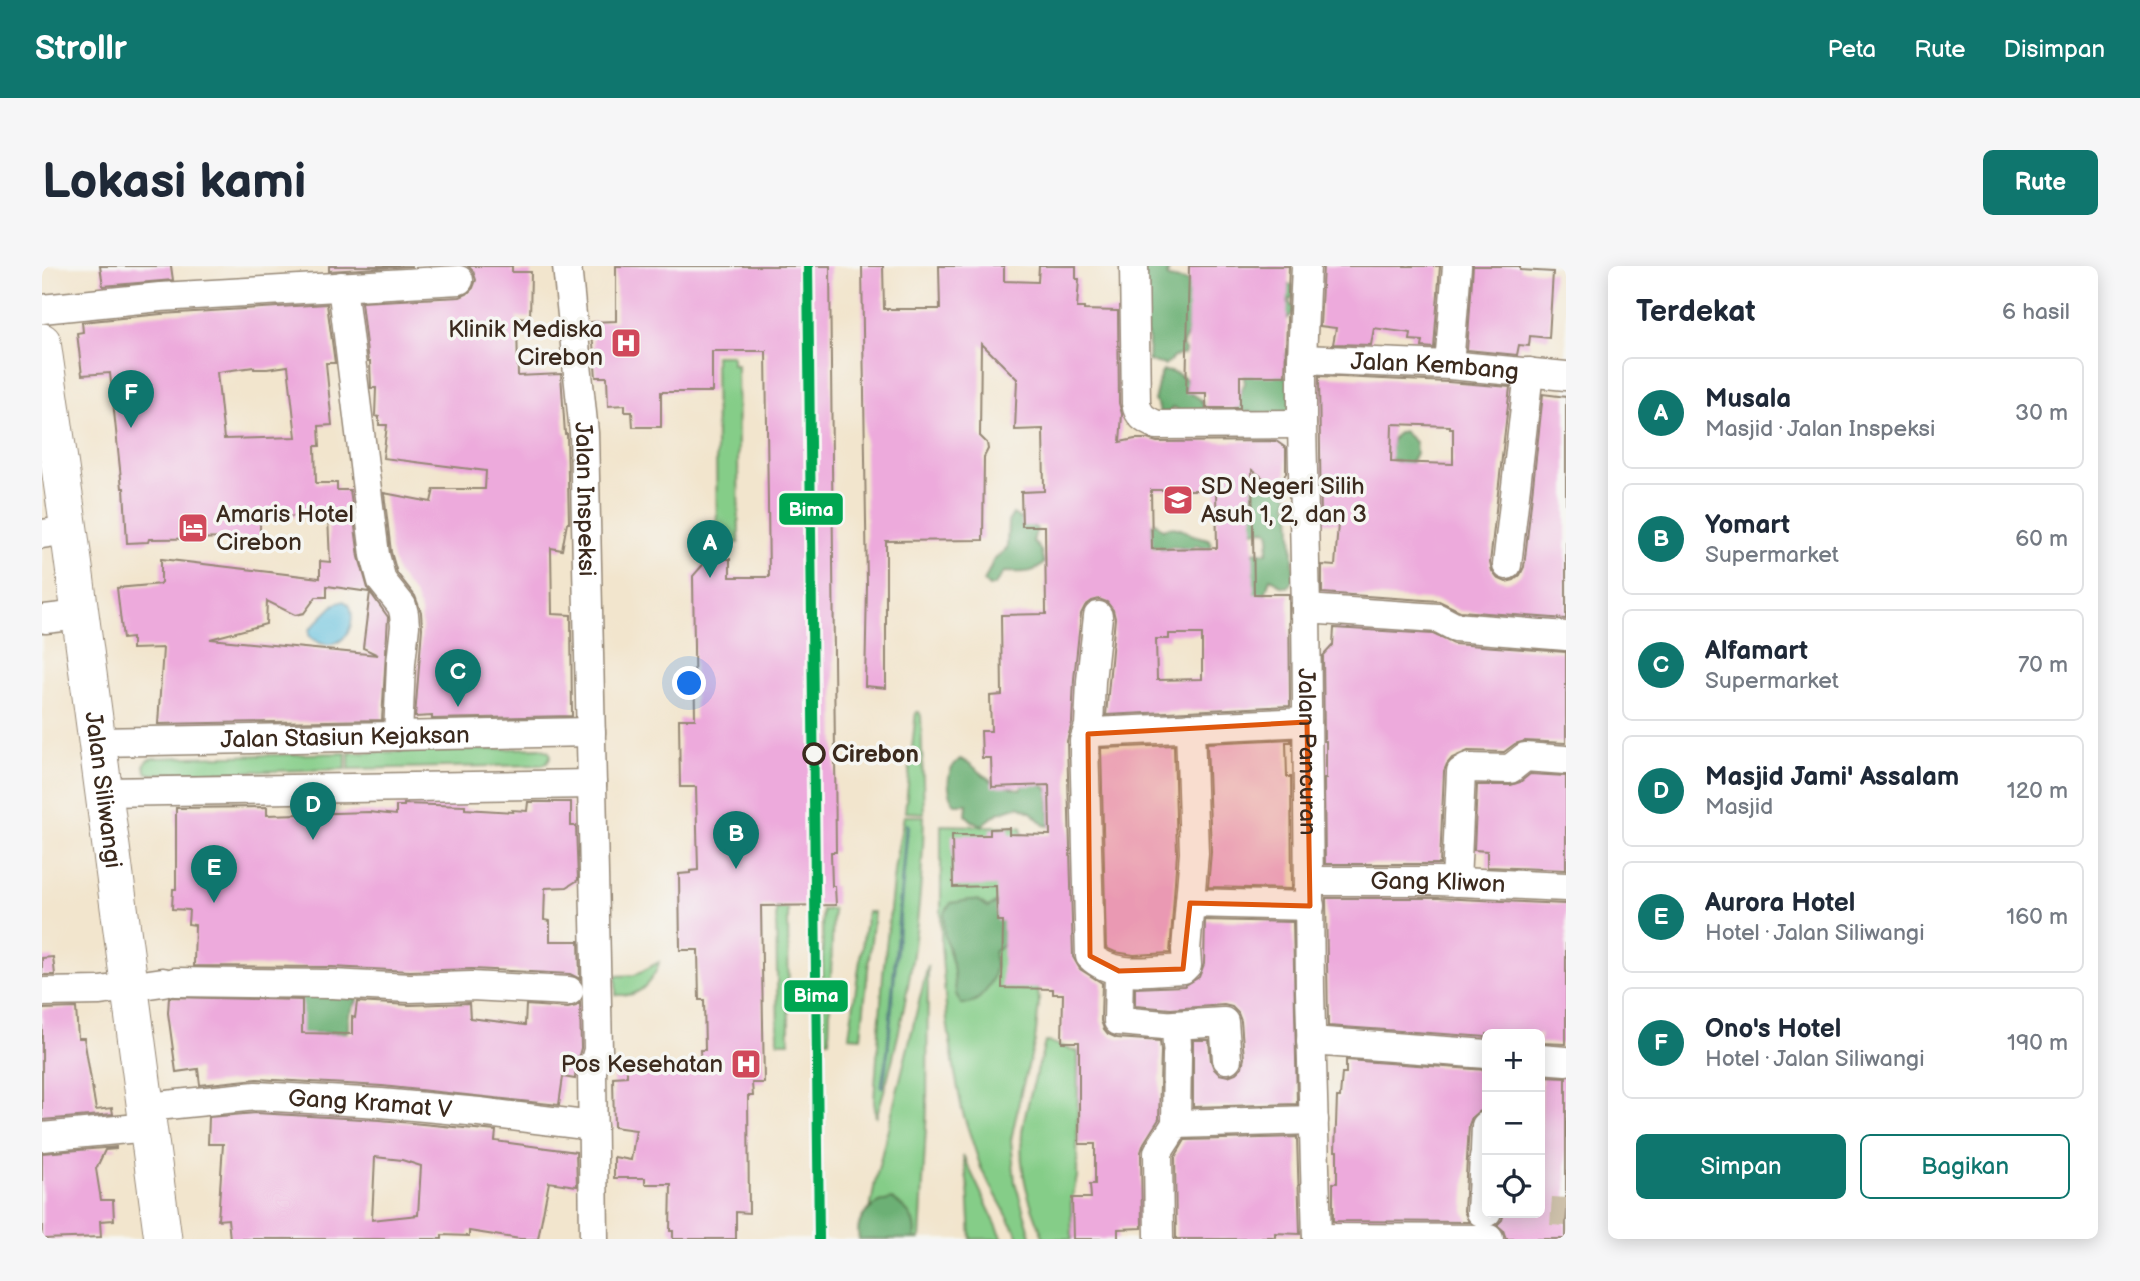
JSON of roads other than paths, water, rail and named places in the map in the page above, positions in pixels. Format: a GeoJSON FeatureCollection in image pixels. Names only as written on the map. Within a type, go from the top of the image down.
{"type":"FeatureCollection","features":[{"type":"Feature","properties":{"kind":"main road","name":"Jalan Siliwangi"},"geometry":{"type":"LineString","coordinates":[[42,342],[55,532],[80,615],[104,792],[156,984],[148,1117],[163,1239]]}},
{"type":"Feature","properties":{"kind":"street","name":"Jalan Inspeksi"},"geometry":{"type":"LineString","coordinates":[[567,266],[584,433],[592,784],[584,992],[598,1051],[592,1071],[594,1239]]}},
{"type":"Feature","properties":{"kind":"street"},"geometry":{"type":"LineString","coordinates":[[1134,266],[1136,403],[1138,412],[1146,421],[1157,425],[1302,424]]}},
{"type":"Feature","properties":{"kind":"street","name":"Jalan Pancuran"},"geometry":{"type":"LineString","coordinates":[[1307,266],[1302,424],[1311,1041],[1317,1239]]}},
{"type":"Feature","properties":{"kind":"street"},"geometry":{"type":"LineString","coordinates":[[1449,365],[1457,266]]}},
{"type":"Feature","properties":{"kind":"street"},"geometry":{"type":"LineString","coordinates":[[42,309],[160,297],[459,280]]}},
{"type":"Feature","properties":{"kind":"street"},"geometry":{"type":"LineString","coordinates":[[342,286],[375,555],[382,581],[402,606],[405,626],[398,736]]}},
{"type":"Feature","properties":{"kind":"street","name":"Jalan Kembang"},"geometry":{"type":"LineString","coordinates":[[1302,359],[1449,365],[1566,376]]}},
{"type":"Feature","properties":{"kind":"street"},"geometry":{"type":"LineString","coordinates":[[1507,565],[1529,372]]}},
{"type":"Feature","properties":{"kind":"street"},"geometry":{"type":"LineString","coordinates":[[1306,609],[1438,618],[1455,627],[1566,636]]}},
{"type":"Feature","properties":{"kind":"street"},"geometry":{"type":"LineString","coordinates":[[45,620],[80,615]]}},
{"type":"Feature","properties":{"kind":"street"},"geometry":{"type":"LineString","coordinates":[[1098,616],[1088,734],[1084,741],[1090,956],[1096,962],[1119,971],[1186,968],[1194,853],[1190,727]]}},
{"type":"Feature","properties":{"kind":"street"},"geometry":{"type":"LineString","coordinates":[[1088,734],[1307,722]]}},
{"type":"Feature","properties":{"kind":"street","name":"Jalan Stasiun Kejaksan"},"geometry":{"type":"LineString","coordinates":[[97,742],[591,732]]}},
{"type":"Feature","properties":{"kind":"street"},"geometry":{"type":"LineString","coordinates":[[1456,882],[1461,772],[1468,768],[1510,769],[1525,757],[1566,760]]}},
{"type":"Feature","properties":{"kind":"street","name":"Jalan Stasiun Kejaksan"},"geometry":{"type":"LineString","coordinates":[[104,792],[592,784]]}},
{"type":"Feature","properties":{"kind":"street","name":"Gang Kliwon"},"geometry":{"type":"LineString","coordinates":[[1190,903],[1456,882],[1566,887]]}},
{"type":"Feature","properties":{"kind":"street"},"geometry":{"type":"LineString","coordinates":[[1119,971],[1118,1021],[1176,1042],[1224,1022],[1227,1059]]}},
{"type":"Feature","properties":{"kind":"street"},"geometry":{"type":"LineString","coordinates":[[42,992],[100,991],[156,984],[332,984],[411,988],[471,986],[584,992]]}},
{"type":"Feature","properties":{"kind":"street"},"geometry":{"type":"LineString","coordinates":[[1311,1041],[1482,1054]]}},
{"type":"Feature","properties":{"kind":"street"},"geometry":{"type":"LineString","coordinates":[[1159,1239],[1158,1152],[1176,1124],[1176,1042]]}},
{"type":"Feature","properties":{"kind":"street"},"geometry":{"type":"LineString","coordinates":[[1545,1059],[1566,1061]]}},
{"type":"Feature","properties":{"kind":"street","name":"Gang Kramat V"},"geometry":{"type":"LineString","coordinates":[[42,1137],[256,1096],[418,1106],[593,1126]]}},
{"type":"Feature","properties":{"kind":"street"},"geometry":{"type":"LineString","coordinates":[[1176,1124],[1314,1120]]}},
{"type":"Feature","properties":{"kind":"street"},"geometry":{"type":"LineString","coordinates":[[1317,1239],[1489,1239],[1488,1218]]}},
{"type":"Feature","properties":{"kind":"water"},"geometry":{"type":"Polygon","coordinates":[[[344,601],[350,606],[352,616],[351,625],[342,639],[327,644],[309,636],[309,630],[335,604],[344,601]]]}},
{"type":"Feature","properties":{"kind":"water"},"geometry":{"type":"Polygon","coordinates":[[[906,824],[888,1053],[881,1087],[887,1053],[906,824]]]}},
{"type":"Feature","properties":{"kind":"tunnel"},"geometry":{"type":"LineString","coordinates":[[1551,1211],[1566,1212]]}},
{"type":"Feature","properties":{"kind":"place","name":"Klinik Mediska Cirebon"},"geometry":{"type":"Point","coordinates":[626,343]}},
{"type":"Feature","properties":{"kind":"place","name":"Ono's Hotel"},"geometry":{"type":"Point","coordinates":[131,428]}},
{"type":"Feature","properties":{"kind":"place","name":"SD Negeri Silih Asuh 1, 2, dan 3"},"geometry":{"type":"Point","coordinates":[1178,500]}},
{"type":"Feature","properties":{"kind":"place","name":"Amaris Hotel Cirebon"},"geometry":{"type":"Point","coordinates":[193,528]}},
{"type":"Feature","properties":{"kind":"place","name":"Musala"},"geometry":{"type":"Point","coordinates":[710,578]}},
{"type":"Feature","properties":{"kind":"place","name":"Alfamart"},"geometry":{"type":"Point","coordinates":[458,707]}},
{"type":"Feature","properties":{"kind":"place","name":"Cirebon"},"geometry":{"type":"Point","coordinates":[814,754]}},
{"type":"Feature","properties":{"kind":"place","name":"Masjid Jami' Assalam"},"geometry":{"type":"Point","coordinates":[313,840]}},
{"type":"Feature","properties":{"kind":"place","name":"Yomart"},"geometry":{"type":"Point","coordinates":[736,869]}},
{"type":"Feature","properties":{"kind":"place","name":"Aurora Hotel"},"geometry":{"type":"Point","coordinates":[214,903]}},
{"type":"Feature","properties":{"kind":"place","name":"Pos Kesehatan"},"geometry":{"type":"Point","coordinates":[746,1064]}}]}
